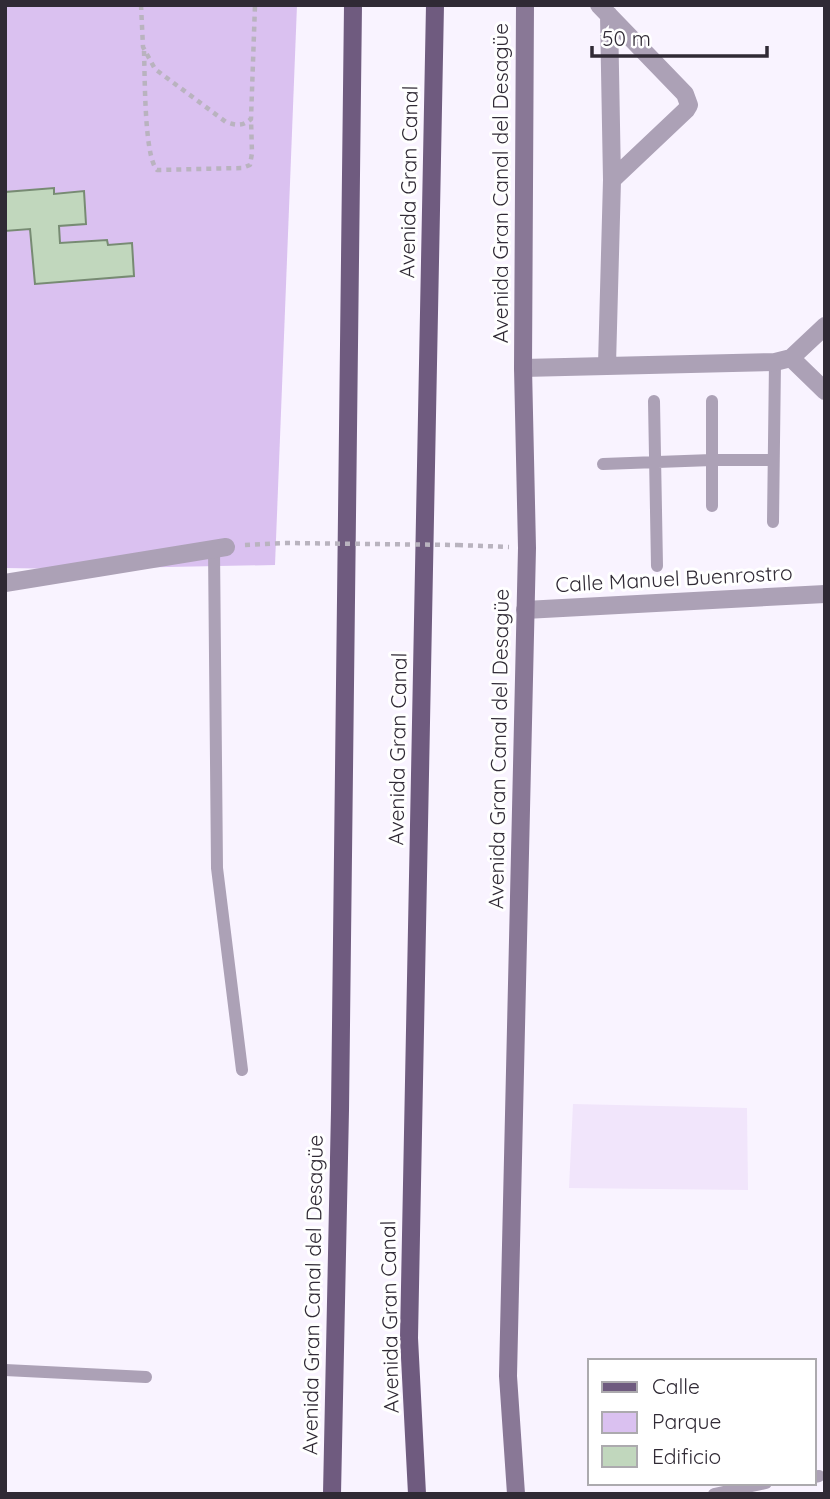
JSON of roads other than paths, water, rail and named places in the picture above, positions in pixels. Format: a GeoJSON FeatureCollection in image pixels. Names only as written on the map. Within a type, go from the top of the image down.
{"type":"FeatureCollection","features":[{"type":"Feature","properties":{"kind":"main road","name":"Avenida Gran Canal del Desagüe"},"geometry":{"type":"LineString","coordinates":[[332,1494],[340,1111],[353,5]]}},
{"type":"Feature","properties":{"kind":"main road","name":"Avenida Gran Canal"},"geometry":{"type":"LineString","coordinates":[[418,1494],[409,1338],[435,5]]}},
{"type":"Feature","properties":{"kind":"street","name":"Avenida Gran Canal del Desagüe"},"geometry":{"type":"LineString","coordinates":[[516,1494],[508,1376],[527,548],[523,368],[525,5]]}},
{"type":"Feature","properties":{"kind":"street"},"geometry":{"type":"LineString","coordinates":[[604,10],[612,180],[607,365]]}},
{"type":"Feature","properties":{"kind":"street"},"geometry":{"type":"LineString","coordinates":[[604,10],[685,94],[689,105],[612,180]]}},
{"type":"Feature","properties":{"kind":"street"},"geometry":{"type":"LineString","coordinates":[[523,368],[783,360],[825,327]]}},
{"type":"Feature","properties":{"kind":"street"},"geometry":{"type":"LineString","coordinates":[[783,360],[825,391]]}},
{"type":"Feature","properties":{"kind":"street"},"geometry":{"type":"LineString","coordinates":[[5,583],[220,548]]}},
{"type":"Feature","properties":{"kind":"street","name":"Calle Manuel Buenrostro"},"geometry":{"type":"LineString","coordinates":[[525,610],[825,594]]}},
{"type":"Feature","properties":{"kind":"lane"},"geometry":{"type":"LineString","coordinates":[[772,522],[773,460],[783,360]]}},
{"type":"Feature","properties":{"kind":"lane"},"geometry":{"type":"LineString","coordinates":[[654,401],[657,566]]}},
{"type":"Feature","properties":{"kind":"lane"},"geometry":{"type":"LineString","coordinates":[[712,401],[712,506]]}},
{"type":"Feature","properties":{"kind":"lane"},"geometry":{"type":"LineString","coordinates":[[603,464],[773,460]]}},
{"type":"Feature","properties":{"kind":"lane"},"geometry":{"type":"LineString","coordinates":[[220,548],[217,868],[242,1070]]}},
{"type":"Feature","properties":{"kind":"lane"},"geometry":{"type":"LineString","coordinates":[[5,1370],[146,1377]]}},
{"type":"Feature","properties":{"kind":"lane"},"geometry":{"type":"LineString","coordinates":[[714,1494],[758,1487]]}}]}
